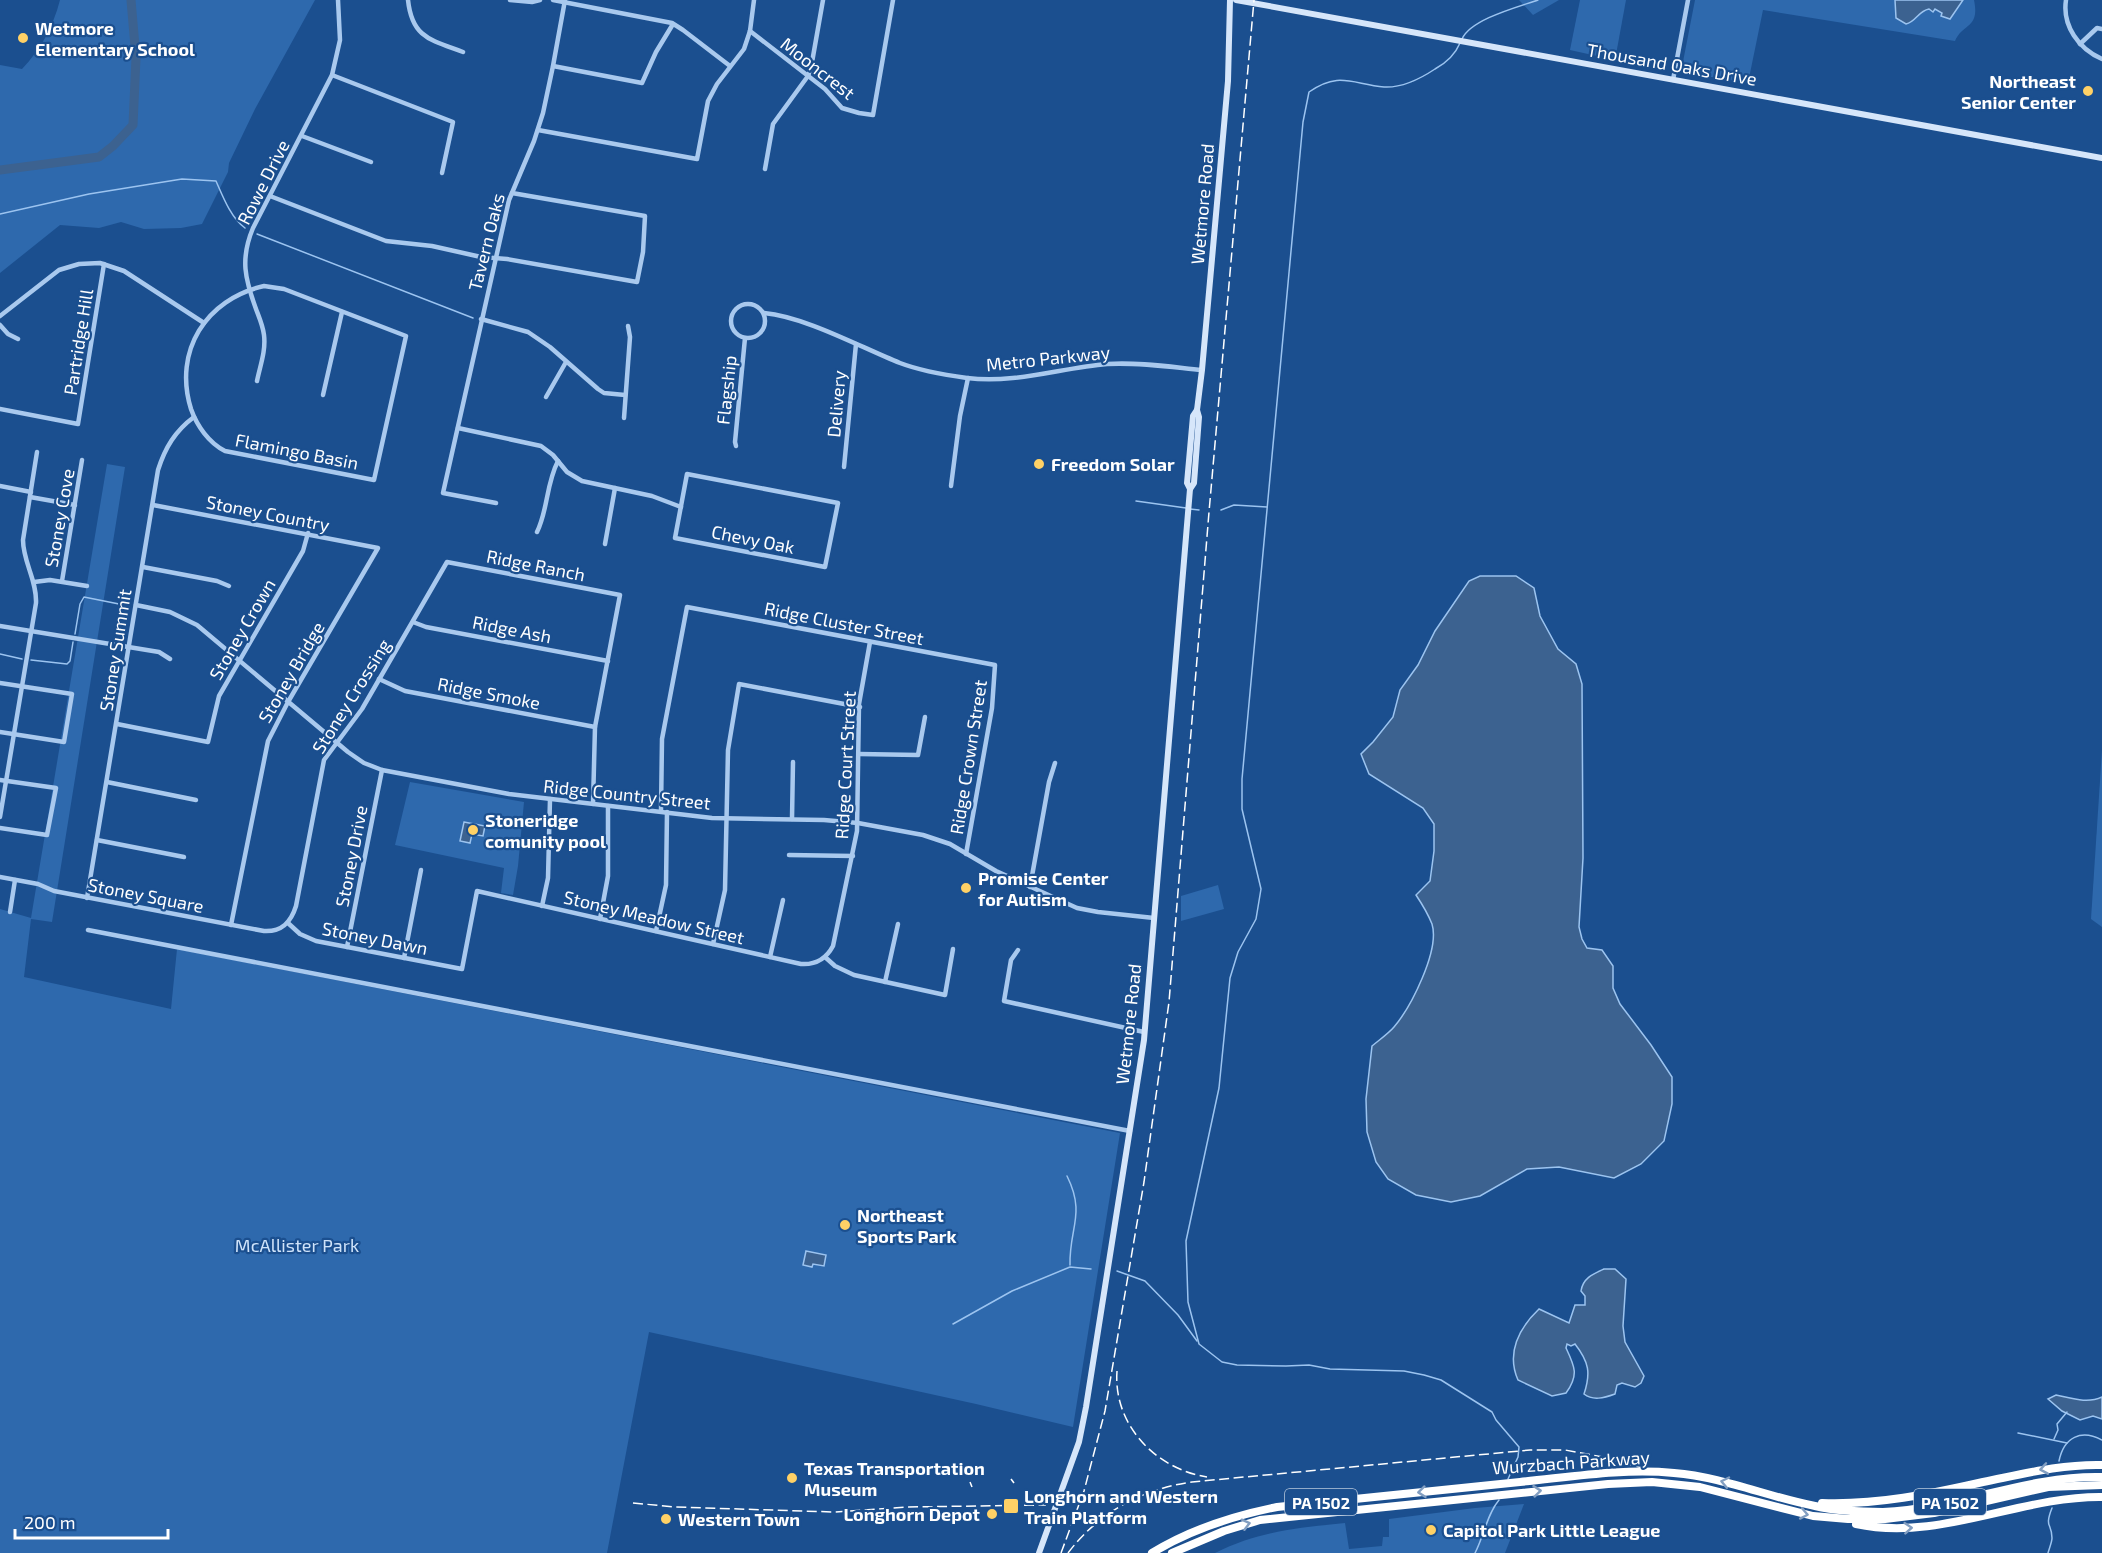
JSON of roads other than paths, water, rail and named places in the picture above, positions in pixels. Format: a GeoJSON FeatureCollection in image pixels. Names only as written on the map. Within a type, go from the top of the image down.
{"type":"FeatureCollection","features":[{"type":"Feature","properties":{"kind":"highway"},"geometry":{"type":"LineString","coordinates":[[1798,1502],[1848,1504],[1881,1502],[2047,1468],[2102,1465]]}},
{"type":"Feature","properties":{"kind":"highway","name":"Wurzbach Parkway"},"geometry":{"type":"LineString","coordinates":[[1152,1553],[1203,1526],[1245,1513],[1277,1507],[1617,1472],[1664,1472],[1697,1476],[1829,1509],[1865,1512],[1907,1510],[2047,1480],[2102,1477]]}},
{"type":"Feature","properties":{"kind":"highway","name":"Wurzbach Parkway"},"geometry":{"type":"LineString","coordinates":[[1172,1553],[1224,1531],[1260,1520],[1608,1484],[1664,1483],[1719,1491],[1779,1508],[1829,1518],[1864,1520],[1934,1513],[2048,1487],[2102,1485]]}},
{"type":"Feature","properties":{"kind":"highway"},"geometry":{"type":"LineString","coordinates":[[1829,1518],[1887,1528],[1922,1527],[2043,1502],[2102,1497]]}},
{"type":"Feature","properties":{"kind":"main road","name":"Wetmore Road"},"geometry":{"type":"LineString","coordinates":[[1039,1553],[1079,1443],[1093,1369],[1144,1032],[1189,508],[1194,483],[1199,417],[1197,410],[1228,81],[1230,0]]}},
{"type":"Feature","properties":{"kind":"main road","name":"Thousand Oaks Drive"},"geometry":{"type":"LineString","coordinates":[[1236,0],[2102,158]]}},
{"type":"Feature","properties":{"kind":"street","name":"Rowe Drive"},"geometry":{"type":"LineString","coordinates":[[256,381],[264,347],[264,335],[250,290],[244,263],[245,252],[254,228],[332,75],[340,40],[338,0]]}},
{"type":"Feature","properties":{"kind":"street"},"geometry":{"type":"LineString","coordinates":[[408,0],[410,15],[419,32],[432,41],[463,52]]}},
{"type":"Feature","properties":{"kind":"street"},"geometry":{"type":"LineString","coordinates":[[510,0],[532,2],[540,0]]}},
{"type":"Feature","properties":{"kind":"street"},"geometry":{"type":"LineString","coordinates":[[553,0],[673,24],[730,66]]}},
{"type":"Feature","properties":{"kind":"street"},"geometry":{"type":"LineString","coordinates":[[538,130],[697,159],[708,101],[717,84],[744,49],[750,31],[754,0]]}},
{"type":"Feature","properties":{"kind":"street"},"geometry":{"type":"LineString","coordinates":[[765,169],[773,124],[808,76],[814,57],[823,0]]}},
{"type":"Feature","properties":{"kind":"street","name":"Mooncrest"},"geometry":{"type":"LineString","coordinates":[[750,31],[825,89],[842,108],[873,115],[893,0]]}},
{"type":"Feature","properties":{"kind":"street"},"geometry":{"type":"LineString","coordinates":[[1673,80],[1688,0]]}},
{"type":"Feature","properties":{"kind":"street"},"geometry":{"type":"LineString","coordinates":[[2066,0],[2070,28],[2080,44],[2102,58]]}},
{"type":"Feature","properties":{"kind":"street","name":"Tavern Oaks"},"geometry":{"type":"LineString","coordinates":[[496,503],[443,493],[495,258],[512,193],[538,130],[565,1]]}},
{"type":"Feature","properties":{"kind":"street"},"geometry":{"type":"LineString","coordinates":[[553,66],[642,82],[673,24]]}},
{"type":"Feature","properties":{"kind":"street"},"geometry":{"type":"LineString","coordinates":[[2080,44],[2097,28],[2102,29]]}},
{"type":"Feature","properties":{"kind":"street"},"geometry":{"type":"LineString","coordinates":[[332,75],[453,122],[442,173]]}},
{"type":"Feature","properties":{"kind":"street"},"geometry":{"type":"LineString","coordinates":[[302,136],[371,162]]}},
{"type":"Feature","properties":{"kind":"street"},"geometry":{"type":"LineString","coordinates":[[270,196],[386,241],[432,246],[637,282],[643,252],[645,216],[512,193]]}},
{"type":"Feature","properties":{"kind":"street"},"geometry":{"type":"LineString","coordinates":[[0,316],[59,270],[79,264],[104,264],[124,272],[204,323]]}},
{"type":"Feature","properties":{"kind":"street","name":"Partridge Hill"},"geometry":{"type":"LineString","coordinates":[[0,409],[78,424],[104,264]]}},
{"type":"Feature","properties":{"kind":"street"},"geometry":{"type":"LineString","coordinates":[[194,417],[188,397],[186,370],[191,346],[204,323],[226,302],[264,286],[279,288],[342,312],[323,394]]}},
{"type":"Feature","properties":{"kind":"street","name":"Flagship"},"geometry":{"type":"LineString","coordinates":[[752,304],[764,314],[765,324],[756,336],[745,338],[736,333],[731,325],[732,315],[742,305],[752,304]]}},
{"type":"Feature","properties":{"kind":"street","name":"Flamingo Basin"},"geometry":{"type":"LineString","coordinates":[[194,417],[209,439],[225,451],[374,480],[406,336],[342,312]]}},
{"type":"Feature","properties":{"kind":"street","name":"Metro Parkway"},"geometry":{"type":"LineString","coordinates":[[764,314],[781,316],[823,330],[913,367],[968,378],[1022,378],[1091,366],[1118,364],[1202,370]]}},
{"type":"Feature","properties":{"kind":"street"},"geometry":{"type":"LineString","coordinates":[[482,320],[528,332],[550,347],[597,389],[604,393],[626,395]]}},
{"type":"Feature","properties":{"kind":"street"},"geometry":{"type":"LineString","coordinates":[[0,325],[8,334],[18,339]]}},
{"type":"Feature","properties":{"kind":"street"},"geometry":{"type":"LineString","coordinates":[[624,418],[630,337],[628,326]]}},
{"type":"Feature","properties":{"kind":"street","name":"Flagship"},"geometry":{"type":"LineString","coordinates":[[736,446],[745,338]]}},
{"type":"Feature","properties":{"kind":"street","name":"Delivery"},"geometry":{"type":"LineString","coordinates":[[844,467],[856,344]]}},
{"type":"Feature","properties":{"kind":"street"},"geometry":{"type":"LineString","coordinates":[[546,397],[566,362]]}},
{"type":"Feature","properties":{"kind":"street"},"geometry":{"type":"LineString","coordinates":[[951,486],[960,416],[968,378]]}},
{"type":"Feature","properties":{"kind":"street","name":"Stoney Summit"},"geometry":{"type":"LineString","coordinates":[[87,898],[158,470],[162,457],[177,432],[194,417]]}},
{"type":"Feature","properties":{"kind":"street"},"geometry":{"type":"LineString","coordinates":[[458,428],[541,446],[567,472],[582,481],[652,496],[681,507]]}},
{"type":"Feature","properties":{"kind":"street"},"geometry":{"type":"LineString","coordinates":[[0,817],[3,780],[14,734],[36,603],[34,582],[23,550],[23,536],[38,452]]}},
{"type":"Feature","properties":{"kind":"street","name":"Stoney Cove"},"geometry":{"type":"LineString","coordinates":[[62,581],[82,460]]}},
{"type":"Feature","properties":{"kind":"street"},"geometry":{"type":"LineString","coordinates":[[537,532],[542,520],[550,478],[558,461]]}},
{"type":"Feature","properties":{"kind":"street","name":"Chevy Oak"},"geometry":{"type":"LineString","coordinates":[[687,474],[838,503],[825,567],[675,538],[681,507],[687,474]]}},
{"type":"Feature","properties":{"kind":"street"},"geometry":{"type":"LineString","coordinates":[[0,486],[75,505]]}},
{"type":"Feature","properties":{"kind":"street"},"geometry":{"type":"LineString","coordinates":[[604,544],[615,488]]}},
{"type":"Feature","properties":{"kind":"street","name":"Stoney Country"},"geometry":{"type":"LineString","coordinates":[[153,505],[378,548]]}},
{"type":"Feature","properties":{"kind":"street","name":"Stoney Crown"},"geometry":{"type":"LineString","coordinates":[[117,724],[208,742],[219,696],[303,551],[308,533]]}},
{"type":"Feature","properties":{"kind":"street","name":"Stoney Bridge"},"geometry":{"type":"LineString","coordinates":[[231,925],[268,741],[288,702],[378,548]]}},
{"type":"Feature","properties":{"kind":"street","name":"Ridge Ranch"},"geometry":{"type":"LineString","coordinates":[[447,562],[620,595],[608,661]]}},
{"type":"Feature","properties":{"kind":"street","name":"Stoney Crossing"},"geometry":{"type":"LineString","coordinates":[[288,924],[296,906],[322,766],[380,679],[447,562]]}},
{"type":"Feature","properties":{"kind":"street"},"geometry":{"type":"LineString","coordinates":[[143,567],[217,581],[229,586]]}},
{"type":"Feature","properties":{"kind":"street"},"geometry":{"type":"LineString","coordinates":[[34,582],[50,580],[87,586]]}},
{"type":"Feature","properties":{"kind":"street","name":"Ridge Country Street"},"geometry":{"type":"LineString","coordinates":[[136,605],[170,612],[197,625],[337,743],[364,763],[382,770],[509,794],[608,806],[726,818],[858,823],[924,835],[950,844],[1030,887],[1088,910],[1154,918]]}},
{"type":"Feature","properties":{"kind":"street","name":"Ridge Cluster Street"},"geometry":{"type":"LineString","coordinates":[[664,812],[662,739],[687,607],[995,665]]}},
{"type":"Feature","properties":{"kind":"street","name":"Ridge Ash"},"geometry":{"type":"LineString","coordinates":[[413,622],[426,627],[608,661]]}},
{"type":"Feature","properties":{"kind":"street"},"geometry":{"type":"LineString","coordinates":[[0,626],[164,653],[170,659]]}},
{"type":"Feature","properties":{"kind":"street","name":"Ridge Court Street"},"geometry":{"type":"LineString","coordinates":[[825,957],[833,946],[858,823],[860,707],[870,642]]}},
{"type":"Feature","properties":{"kind":"street"},"geometry":{"type":"LineString","coordinates":[[592,804],[596,727],[608,661]]}},
{"type":"Feature","properties":{"kind":"street","name":"Ridge Crown Street"},"geometry":{"type":"LineString","coordinates":[[966,854],[992,708],[995,665]]}},
{"type":"Feature","properties":{"kind":"street","name":"Ridge Smoke"},"geometry":{"type":"LineString","coordinates":[[380,679],[405,691],[596,727]]}},
{"type":"Feature","properties":{"kind":"street"},"geometry":{"type":"LineString","coordinates":[[0,682],[72,694],[64,742],[0,732]]}},
{"type":"Feature","properties":{"kind":"street"},"geometry":{"type":"LineString","coordinates":[[713,944],[725,890],[728,741],[739,684],[860,707]]}},
{"type":"Feature","properties":{"kind":"street"},"geometry":{"type":"LineString","coordinates":[[859,754],[918,755],[925,717]]}},
{"type":"Feature","properties":{"kind":"street"},"geometry":{"type":"LineString","coordinates":[[792,819],[793,762]]}},
{"type":"Feature","properties":{"kind":"street"},"geometry":{"type":"LineString","coordinates":[[1030,887],[1049,782],[1055,763]]}},
{"type":"Feature","properties":{"kind":"street","name":"Stoney Drive"},"geometry":{"type":"LineString","coordinates":[[347,947],[382,770]]}},
{"type":"Feature","properties":{"kind":"street"},"geometry":{"type":"LineString","coordinates":[[0,828],[47,835],[56,788],[3,780]]}},
{"type":"Feature","properties":{"kind":"street"},"geometry":{"type":"LineString","coordinates":[[107,782],[195,800]]}},
{"type":"Feature","properties":{"kind":"street"},"geometry":{"type":"LineString","coordinates":[[542,906],[548,878],[550,799]]}},
{"type":"Feature","properties":{"kind":"street"},"geometry":{"type":"LineString","coordinates":[[600,919],[608,876],[608,806]]}},
{"type":"Feature","properties":{"kind":"street"},"geometry":{"type":"LineString","coordinates":[[656,931],[666,885],[664,812]]}},
{"type":"Feature","properties":{"kind":"street"},"geometry":{"type":"LineString","coordinates":[[98,840],[184,857]]}},
{"type":"Feature","properties":{"kind":"street"},"geometry":{"type":"LineString","coordinates":[[789,855],[853,856]]}},
{"type":"Feature","properties":{"kind":"street"},"geometry":{"type":"LineString","coordinates":[[404,958],[421,870]]}},
{"type":"Feature","properties":{"kind":"street","name":"Stoney Square"},"geometry":{"type":"LineString","coordinates":[[0,877],[38,884],[53,891],[231,925],[270,931],[288,924]]}},
{"type":"Feature","properties":{"kind":"street"},"geometry":{"type":"LineString","coordinates":[[9,912],[15,880]]}},
{"type":"Feature","properties":{"kind":"street","name":"Stoney Meadow Street"},"geometry":{"type":"LineString","coordinates":[[462,969],[477,891],[801,964],[811,964],[825,957]]}},
{"type":"Feature","properties":{"kind":"street"},"geometry":{"type":"LineString","coordinates":[[770,957],[783,900]]}},
{"type":"Feature","properties":{"kind":"street","name":"Stoney Dawn"},"geometry":{"type":"LineString","coordinates":[[288,924],[309,939],[462,969]]}},
{"type":"Feature","properties":{"kind":"street"},"geometry":{"type":"LineString","coordinates":[[885,982],[898,924]]}},
{"type":"Feature","properties":{"kind":"street"},"geometry":{"type":"LineString","coordinates":[[88,930],[1130,1131]]}},
{"type":"Feature","properties":{"kind":"street"},"geometry":{"type":"LineString","coordinates":[[825,957],[843,971],[945,995],[953,949]]}},
{"type":"Feature","properties":{"kind":"street"},"geometry":{"type":"LineString","coordinates":[[1018,950],[1011,960],[1004,1000],[1144,1032]]}},
{"type":"Feature","properties":{"kind":"waterway"},"geometry":{"type":"LineString","coordinates":[[0,170],[99,157],[133,125],[136,58],[131,0]]}},
{"type":"Feature","properties":{"kind":"waterway"},"geometry":{"type":"LineString","coordinates":[[1462,39],[1475,25],[1538,0]]}},
{"type":"Feature","properties":{"kind":"waterway"},"geometry":{"type":"LineString","coordinates":[[1460,43],[1453,55],[1443,64],[1411,82],[1384,87],[1337,80],[1309,92],[1303,122],[1242,779],[1242,809],[1261,889],[1256,919],[1238,952],[1230,978],[1219,1088],[1186,1241],[1188,1302],[1199,1344],[1222,1362],[1237,1365],[1309,1365],[1330,1369],[1404,1371],[1441,1380],[1492,1412],[1519,1447],[1518,1457],[1508,1479]]}},
{"type":"Feature","properties":{"kind":"waterway"},"geometry":{"type":"LineString","coordinates":[[0,214],[89,194],[182,179],[216,181],[232,213],[245,228]]}},
{"type":"Feature","properties":{"kind":"waterway"},"geometry":{"type":"LineString","coordinates":[[257,234],[473,318]]}},
{"type":"Feature","properties":{"kind":"waterway"},"geometry":{"type":"LineString","coordinates":[[1136,501],[1186,508]]}},
{"type":"Feature","properties":{"kind":"waterway"},"geometry":{"type":"LineString","coordinates":[[1221,510],[1234,505],[1267,507]]}},
{"type":"Feature","properties":{"kind":"waterway"},"geometry":{"type":"LineString","coordinates":[[1190,509],[1199,510]]}},
{"type":"Feature","properties":{"kind":"waterway"},"geometry":{"type":"LineString","coordinates":[[75,634],[80,604],[84,597],[129,606]]}},
{"type":"Feature","properties":{"kind":"waterway"},"geometry":{"type":"LineString","coordinates":[[31,660],[67,664],[70,661],[73,642]]}},
{"type":"Feature","properties":{"kind":"waterway"},"geometry":{"type":"LineString","coordinates":[[0,654],[22,659]]}},
{"type":"Feature","properties":{"kind":"waterway"},"geometry":{"type":"LineString","coordinates":[[1067,1176],[1073,1189],[1076,1211],[1070,1265]]}},
{"type":"Feature","properties":{"kind":"waterway"},"geometry":{"type":"LineString","coordinates":[[953,1324],[1012,1291],[1070,1267],[1091,1269]]}},
{"type":"Feature","properties":{"kind":"waterway"},"geometry":{"type":"LineString","coordinates":[[1117,1271],[1145,1281],[1178,1315],[1197,1341]]}},
{"type":"Feature","properties":{"kind":"waterway"},"geometry":{"type":"LineString","coordinates":[[2054,1439],[2058,1430],[2057,1424],[2067,1412]]}},
{"type":"Feature","properties":{"kind":"waterway"},"geometry":{"type":"LineString","coordinates":[[2018,1433],[2067,1443]]}},
{"type":"Feature","properties":{"kind":"waterway"},"geometry":{"type":"LineString","coordinates":[[2059,1461],[2065,1446],[2075,1437],[2087,1435],[2102,1440]]}},
{"type":"Feature","properties":{"kind":"waterway"},"geometry":{"type":"LineString","coordinates":[[1475,1553],[1491,1512],[1499,1500]]}},
{"type":"Feature","properties":{"kind":"waterway"},"geometry":{"type":"LineString","coordinates":[[2048,1553],[2052,1540],[2048,1522],[2052,1508]]}},
{"type":"Feature","properties":{"kind":"railway"},"geometry":{"type":"LineString","coordinates":[[1061,1553],[1084,1491],[1105,1411],[1144,1182],[1169,1002],[1254,0]]}},
{"type":"Feature","properties":{"kind":"railway"},"geometry":{"type":"LineString","coordinates":[[1117,1371],[1122,1409],[1130,1426],[1141,1441],[1171,1465],[1207,1477]]}},
{"type":"Feature","properties":{"kind":"railway"},"geometry":{"type":"LineString","coordinates":[[1068,1553],[1093,1526],[1123,1505],[1156,1490],[1192,1482],[1530,1450],[1565,1450],[1603,1457],[1650,1470]]}},
{"type":"Feature","properties":{"kind":"railway"},"geometry":{"type":"LineString","coordinates":[[1011,1479],[1014,1483]]}},
{"type":"Feature","properties":{"kind":"railway"},"geometry":{"type":"LineString","coordinates":[[970,1482],[972,1487]]}},
{"type":"Feature","properties":{"kind":"railway"},"geometry":{"type":"LineString","coordinates":[[633,1503],[675,1507],[834,1512],[907,1507],[1046,1505]]}},
{"type":"Feature","properties":{"kind":"place","name":"Wetmore Elementary School"},"geometry":{"type":"Point","coordinates":[23,38]}},
{"type":"Feature","properties":{"kind":"place","name":"Northeast Senior Center"},"geometry":{"type":"Point","coordinates":[2088,91]}},
{"type":"Feature","properties":{"kind":"place","name":"Freedom Solar"},"geometry":{"type":"Point","coordinates":[1039,464]}},
{"type":"Feature","properties":{"kind":"place","name":"Stoneridge comunity pool"},"geometry":{"type":"Point","coordinates":[473,830]}},
{"type":"Feature","properties":{"kind":"place","name":"Promise Center for Autism"},"geometry":{"type":"Point","coordinates":[966,888]}},
{"type":"Feature","properties":{"kind":"place","name":"Northeast Sports Park"},"geometry":{"type":"Point","coordinates":[845,1225]}},
{"type":"Feature","properties":{"kind":"place","name":"Texas Transportation Museum"},"geometry":{"type":"Point","coordinates":[792,1478]}},
{"type":"Feature","properties":{"kind":"place","name":"Longhorn and Western Train Platform"},"geometry":{"type":"Point","coordinates":[1011,1506]}},
{"type":"Feature","properties":{"kind":"place","name":"Longhorn Depot"},"geometry":{"type":"Point","coordinates":[992,1514]}},
{"type":"Feature","properties":{"kind":"place","name":"Western Town"},"geometry":{"type":"Point","coordinates":[666,1519]}},
{"type":"Feature","properties":{"kind":"place","name":"Capitol Park Little League"},"geometry":{"type":"Point","coordinates":[1431,1530]}},
{"type":"Feature","properties":{"kind":"park label","name":"McAllister Park"},"geometry":{"type":"Point","coordinates":[297,1245]}}]}
